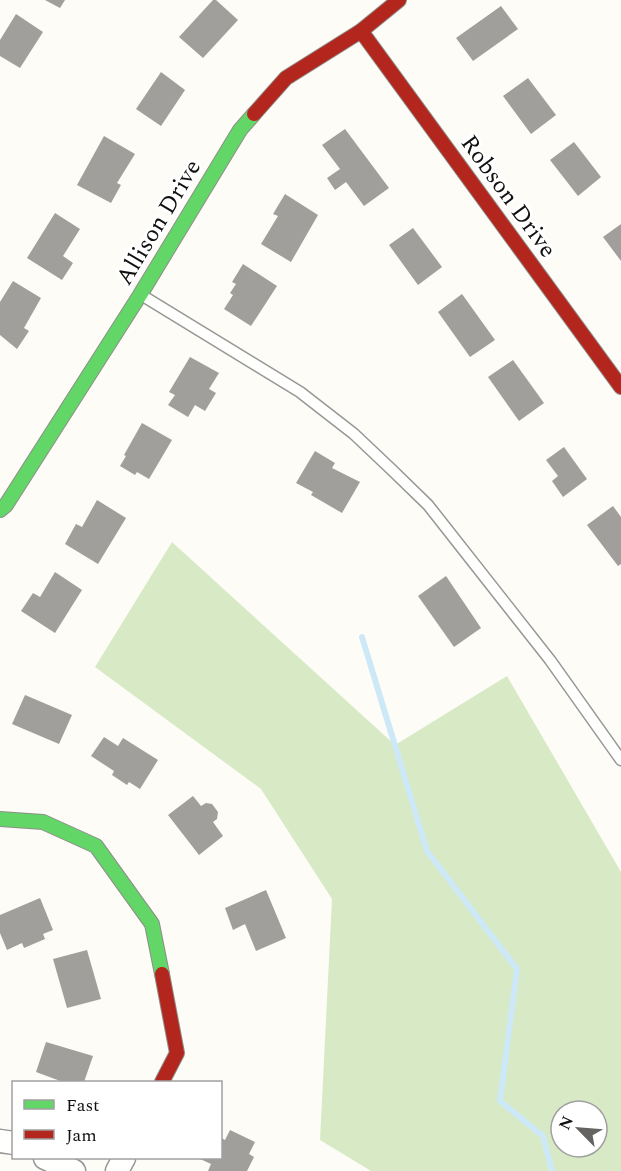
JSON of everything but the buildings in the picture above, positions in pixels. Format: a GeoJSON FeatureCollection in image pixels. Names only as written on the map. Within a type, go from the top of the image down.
{"type":"FeatureCollection","features":[{"type":"Feature","properties":{"kind":"street","name":"Allison Drive"},"geometry":{"type":"LineString","coordinates":[[0,510],[6,505],[140,295],[240,130],[286,78],[361,32],[399,0]]}},
{"type":"Feature","properties":{"kind":"street","name":"Robson Drive"},"geometry":{"type":"LineString","coordinates":[[361,32],[621,387]]}},
{"type":"Feature","properties":{"kind":"street"},"geometry":{"type":"LineString","coordinates":[[0,819],[43,822],[96,846],[152,924],[177,1053],[163,1081]]}},
{"type":"Feature","properties":{"kind":"street"},"geometry":{"type":"LineString","coordinates":[[47,1159],[74,1171]]}},
{"type":"Feature","properties":{"kind":"lane"},"geometry":{"type":"LineString","coordinates":[[140,295],[300,392],[354,434],[392,470],[428,505],[550,660],[621,760]]}},
{"type":"Feature","properties":{"kind":"green space"},"geometry":{"type":"Polygon","coordinates":[[[172,542],[395,745],[507,676],[621,872],[621,1171],[371,1171],[320,1140],[332,899],[261,789],[95,667],[172,542]]]}},
{"type":"Feature","properties":{"kind":"waterway"},"geometry":{"type":"LineString","coordinates":[[362,637],[427,851],[517,969],[500,1101],[543,1136],[552,1171]]}},
{"type":"Feature","properties":{"kind":"traffic: fast"},"geometry":{"type":"LineString","coordinates":[[0,510],[6,505],[140,295],[240,130],[254,114]]}},
{"type":"Feature","properties":{"kind":"traffic: fast"},"geometry":{"type":"LineString","coordinates":[[0,819],[43,822],[96,846],[152,924],[162,974]]}},
{"type":"Feature","properties":{"kind":"traffic: jam"},"geometry":{"type":"LineString","coordinates":[[254,114],[286,78],[361,31],[399,0]]}},
{"type":"Feature","properties":{"kind":"traffic: jam"},"geometry":{"type":"LineString","coordinates":[[361,31],[621,387]]}},
{"type":"Feature","properties":{"kind":"traffic: jam"},"geometry":{"type":"LineString","coordinates":[[162,974],[177,1053],[163,1081]]}}]}
